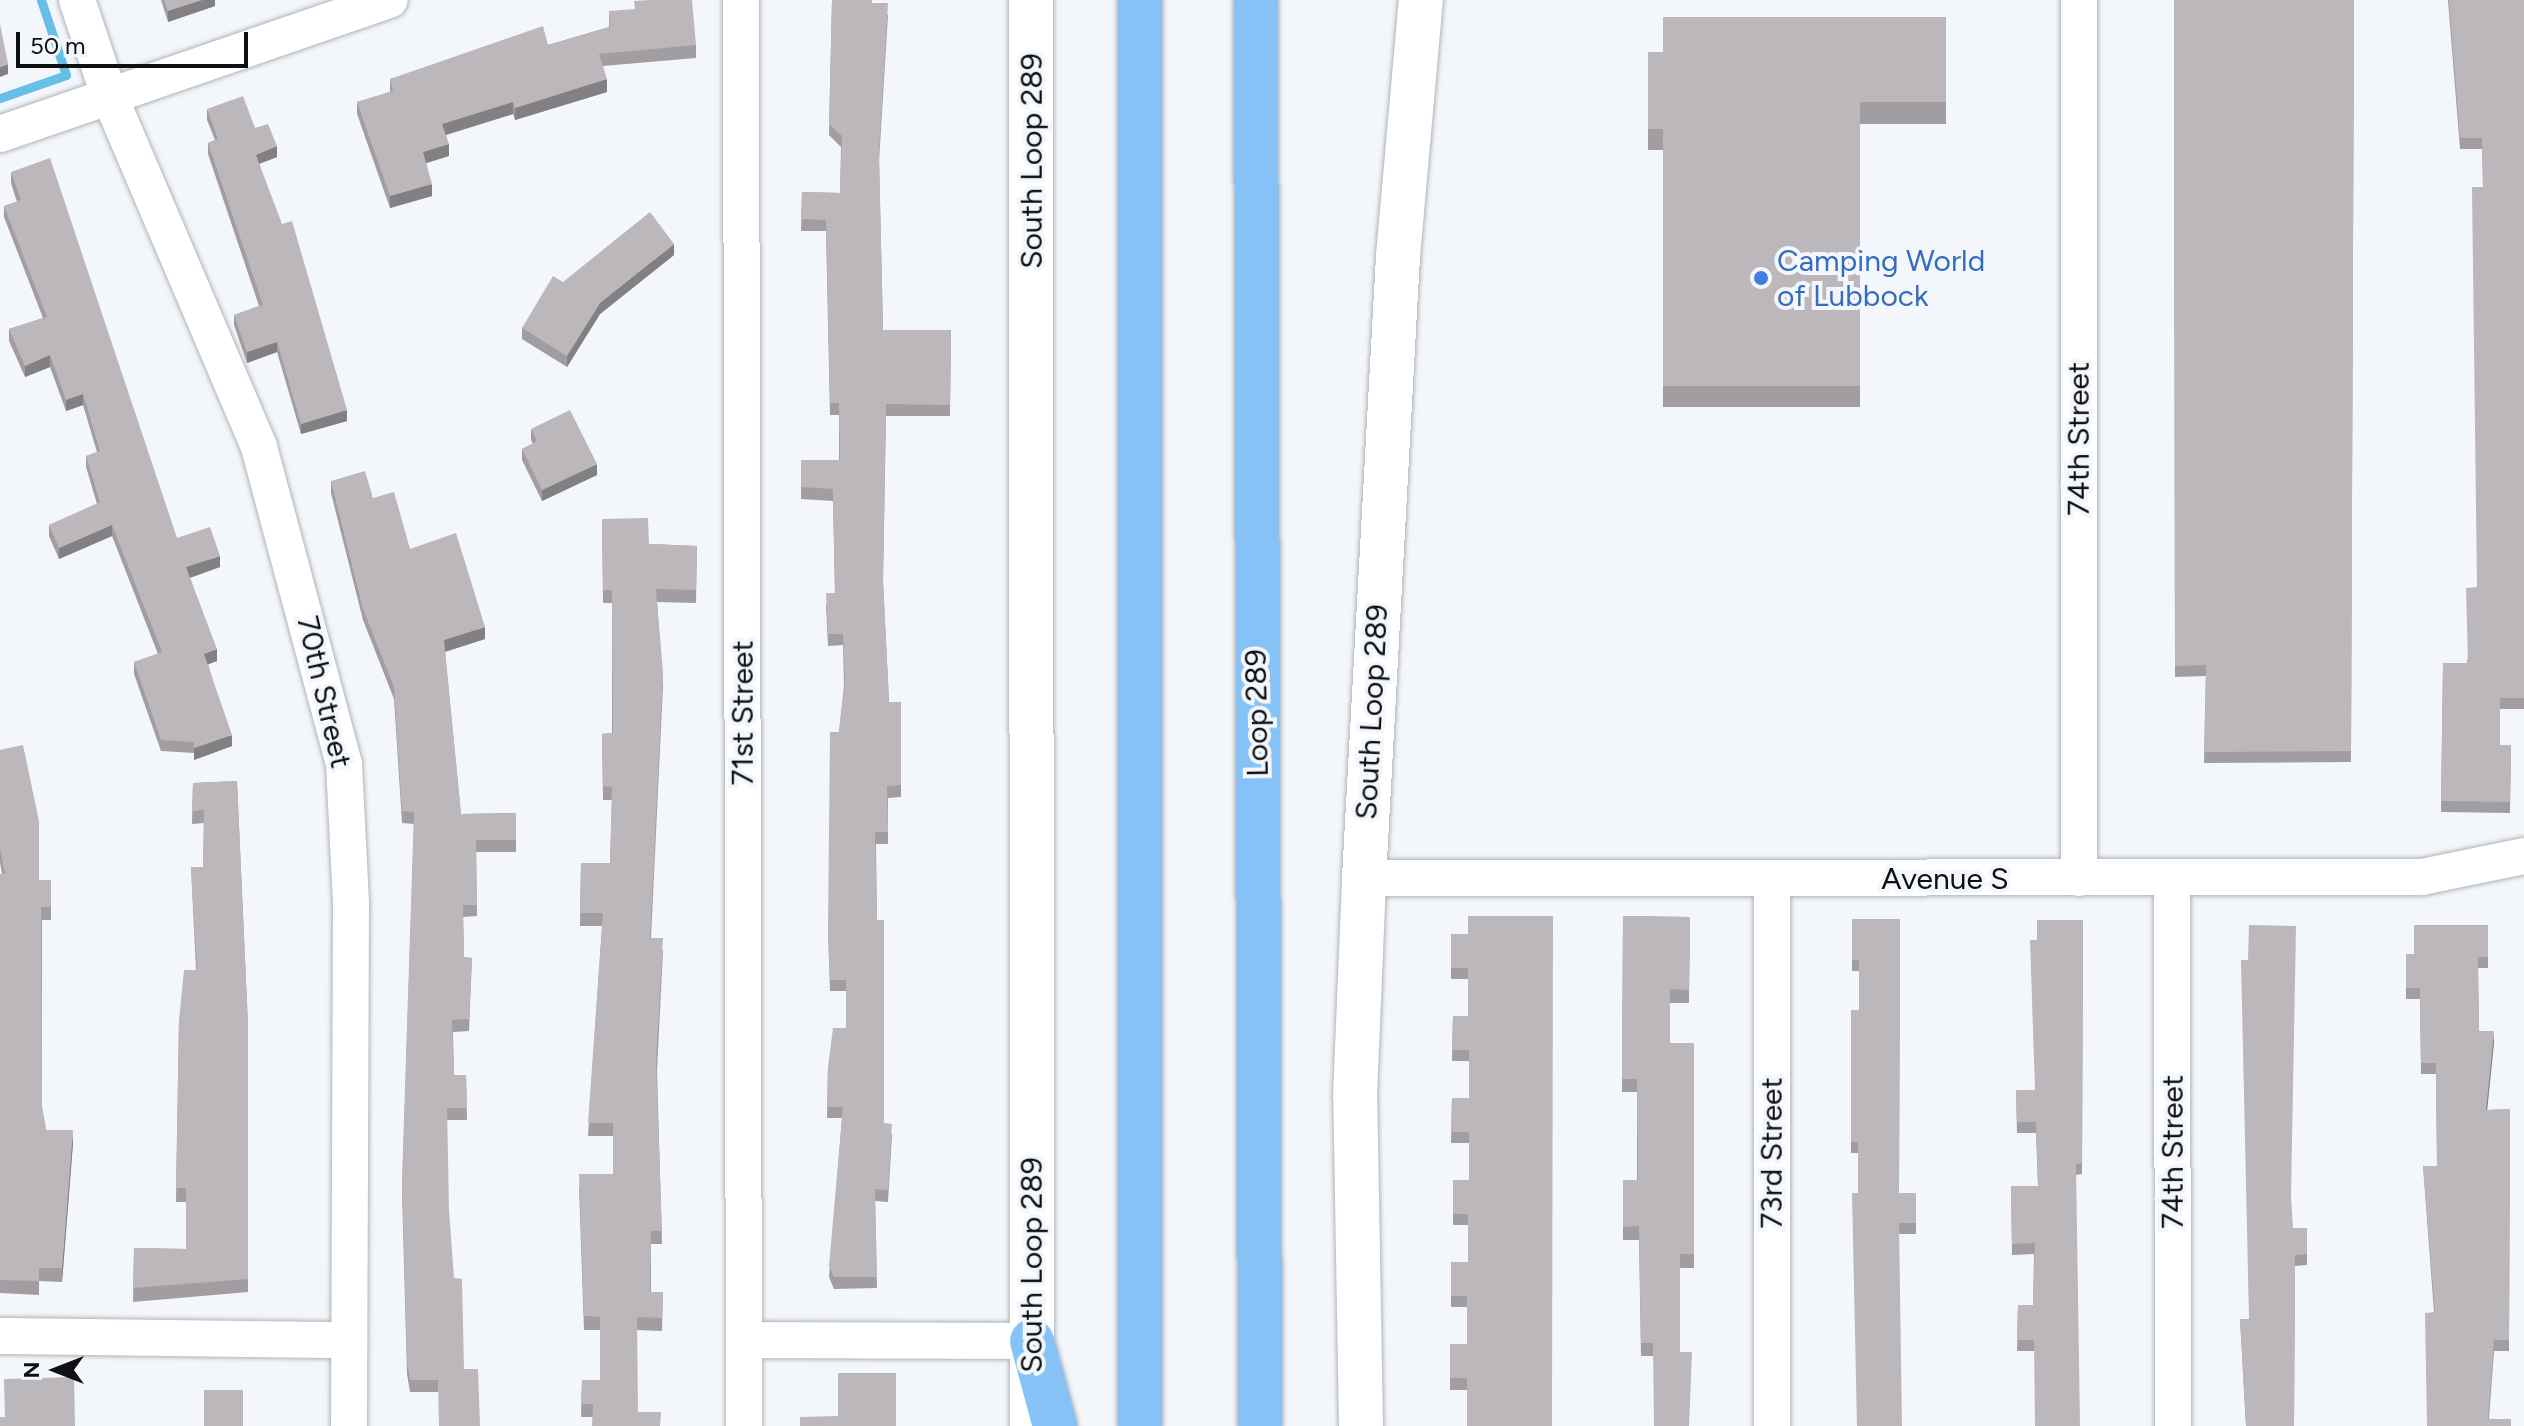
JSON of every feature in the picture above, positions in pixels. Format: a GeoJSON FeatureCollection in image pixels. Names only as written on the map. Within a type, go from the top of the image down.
{"type":"FeatureCollection","features":[{"type":"Feature","properties":{"kind":"highway"},"geometry":{"type":"LineString","coordinates":[[1140,0],[1140,1426]]}},
{"type":"Feature","properties":{"kind":"highway","name":"Loop 289"},"geometry":{"type":"LineString","coordinates":[[1257,5],[1260,1426]]}},
{"type":"Feature","properties":{"kind":"highway"},"geometry":{"type":"LineString","coordinates":[[1032,1341],[1055,1426]]}},
{"type":"Feature","properties":{"kind":"main road","name":"South Loop 289"},"geometry":{"type":"LineString","coordinates":[[1031,0],[1032,1426]]}},
{"type":"Feature","properties":{"kind":"main road","name":"South Loop 289"},"geometry":{"type":"LineString","coordinates":[[1361,1426],[1355,1096],[1364,878],[1398,256],[1421,0]]}},
{"type":"Feature","properties":{"kind":"street","name":"70th Street"},"geometry":{"type":"LineString","coordinates":[[77,0],[109,95],[259,447],[344,764],[351,902],[349,1426]]}},
{"type":"Feature","properties":{"kind":"street"},"geometry":{"type":"LineString","coordinates":[[0,134],[390,0]]}},
{"type":"Feature","properties":{"kind":"street","name":"71st Street"},"geometry":{"type":"LineString","coordinates":[[741,0],[744,1426]]}},
{"type":"Feature","properties":{"kind":"street","name":"74th Street"},"geometry":{"type":"LineString","coordinates":[[2079,0],[2079,878]]}},
{"type":"Feature","properties":{"kind":"street","name":"Avenue S"},"geometry":{"type":"LineString","coordinates":[[1364,878],[2422,877],[2524,856]]}},
{"type":"Feature","properties":{"kind":"street","name":"74th Street"},"geometry":{"type":"LineString","coordinates":[[2172,877],[2173,1426]]}},
{"type":"Feature","properties":{"kind":"street","name":"73rd Street"},"geometry":{"type":"LineString","coordinates":[[1772,879],[1772,1426]]}},
{"type":"Feature","properties":{"kind":"street"},"geometry":{"type":"LineString","coordinates":[[0,1336],[349,1340]]}},
{"type":"Feature","properties":{"kind":"street"},"geometry":{"type":"LineString","coordinates":[[744,1340],[1032,1341]]}},
{"type":"Feature","properties":{"kind":"building"},"geometry":{"type":"Polygon","coordinates":[[[164,0],[202,0],[168,11],[164,0]]]}},
{"type":"Feature","properties":{"kind":"building"},"geometry":{"type":"Polygon","coordinates":[[[692,0],[696,45],[599,54],[607,79],[515,108],[513,102],[442,124],[449,144],[423,152],[432,184],[390,196],[357,102],[393,91],[390,79],[543,26],[548,45],[610,27],[609,11],[635,9],[634,1],[692,0]]]}},
{"type":"Feature","properties":{"kind":"building"},"geometry":{"type":"Polygon","coordinates":[[[832,0],[888,3],[879,152],[883,330],[951,330],[950,405],[886,404],[883,578],[889,702],[901,702],[901,785],[887,786],[888,832],[875,832],[877,920],[884,920],[884,1123],[892,1124],[888,1190],[875,1189],[877,1277],[834,1277],[829,1266],[843,1107],[827,1107],[828,1067],[833,1028],[846,1028],[846,980],[830,980],[830,732],[839,732],[845,684],[843,634],[828,634],[826,593],[835,593],[833,489],[801,487],[801,460],[840,460],[839,403],[830,403],[826,220],[801,219],[802,192],[840,193],[842,136],[829,124],[832,0]]]}},
{"type":"Feature","properties":{"kind":"building"},"geometry":{"type":"Polygon","coordinates":[[[2174,0],[2354,0],[2351,751],[2204,752],[2206,665],[2175,666],[2174,0]]]}},
{"type":"Feature","properties":{"kind":"building"},"geometry":{"type":"Polygon","coordinates":[[[2449,0],[2524,0],[2524,698],[2500,698],[2500,745],[2511,745],[2510,802],[2441,801],[2443,663],[2468,663],[2466,588],[2477,587],[2472,187],[2483,187],[2482,138],[2460,138],[2449,0]]]}},
{"type":"Feature","properties":{"kind":"building","name":"Camping World of Lubbock"},"geometry":{"type":"Polygon","coordinates":[[[1663,17],[1946,17],[1946,102],[1860,102],[1860,386],[1663,386],[1663,129],[1648,129],[1648,52],[1663,52],[1663,17]]]}},
{"type":"Feature","properties":{"kind":"building"},"geometry":{"type":"Polygon","coordinates":[[[0,24],[8,64],[0,67],[0,24]]]}},
{"type":"Feature","properties":{"kind":"building"},"geometry":{"type":"Polygon","coordinates":[[[243,96],[255,128],[268,124],[277,146],[256,155],[282,224],[292,221],[347,410],[301,424],[277,342],[247,352],[234,315],[263,305],[208,143],[218,139],[207,109],[243,96]]]}},
{"type":"Feature","properties":{"kind":"building"},"geometry":{"type":"Polygon","coordinates":[[[50,158],[177,538],[210,527],[220,556],[186,567],[217,649],[204,654],[232,735],[194,748],[194,742],[161,740],[134,662],[162,652],[112,525],[59,548],[49,525],[100,502],[86,456],[100,451],[83,394],[66,400],[50,355],[25,366],[9,329],[47,317],[4,206],[21,200],[11,172],[50,158]]]}},
{"type":"Feature","properties":{"kind":"building"},"geometry":{"type":"Polygon","coordinates":[[[650,212],[674,244],[600,303],[567,356],[522,328],[553,276],[563,282],[650,212]]]}},
{"type":"Feature","properties":{"kind":"building"},"geometry":{"type":"Polygon","coordinates":[[[570,410],[597,464],[542,490],[522,449],[537,441],[531,429],[570,410]]]}},
{"type":"Feature","properties":{"kind":"building"},"geometry":{"type":"Polygon","coordinates":[[[365,471],[373,498],[394,492],[410,549],[456,533],[485,627],[444,640],[461,814],[516,813],[516,840],[476,840],[477,905],[463,905],[464,957],[472,958],[469,1019],[452,1020],[454,1075],[466,1075],[467,1108],[447,1108],[449,1210],[454,1278],[462,1279],[464,1369],[478,1369],[480,1426],[439,1426],[438,1380],[410,1380],[407,1362],[402,1180],[414,812],[402,811],[394,687],[363,609],[331,481],[365,471]]]}},
{"type":"Feature","properties":{"kind":"building"},"geometry":{"type":"Polygon","coordinates":[[[648,518],[649,544],[697,546],[696,590],[656,589],[663,673],[650,938],[663,938],[656,1063],[662,1231],[651,1231],[650,1292],[663,1292],[662,1318],[637,1317],[638,1412],[661,1412],[660,1426],[592,1426],[593,1404],[581,1404],[582,1380],[600,1380],[600,1317],[584,1316],[579,1174],[613,1174],[613,1123],[588,1123],[603,913],[580,913],[581,863],[610,863],[612,787],[603,786],[602,734],[613,733],[612,590],[603,590],[602,519],[648,518]]]}},
{"type":"Feature","properties":{"kind":"building"},"geometry":{"type":"Polygon","coordinates":[[[23,745],[39,821],[39,880],[51,880],[51,907],[41,907],[42,1107],[46,1130],[73,1130],[62,1268],[39,1268],[39,1281],[0,1280],[0,874],[5,874],[0,849],[0,750],[23,745]]]}},
{"type":"Feature","properties":{"kind":"building"},"geometry":{"type":"Polygon","coordinates":[[[237,781],[248,1025],[248,1279],[133,1288],[134,1248],[186,1249],[186,1188],[176,1188],[179,1020],[184,970],[197,970],[191,867],[203,867],[204,810],[192,811],[193,783],[237,781]]]}},
{"type":"Feature","properties":{"kind":"building"},"geometry":{"type":"Polygon","coordinates":[[[1468,916],[1553,916],[1552,1426],[1467,1426],[1467,1378],[1450,1378],[1450,1344],[1467,1344],[1467,1296],[1451,1296],[1451,1262],[1468,1262],[1468,1214],[1453,1214],[1453,1180],[1469,1180],[1469,1132],[1451,1132],[1452,1098],[1469,1098],[1469,1050],[1452,1050],[1453,1016],[1468,1016],[1468,968],[1451,968],[1451,934],[1468,934],[1468,916]]]}},
{"type":"Feature","properties":{"kind":"building"},"geometry":{"type":"Polygon","coordinates":[[[1623,916],[1690,917],[1689,990],[1670,989],[1670,1043],[1694,1043],[1694,1254],[1680,1254],[1680,1352],[1692,1352],[1689,1426],[1654,1426],[1653,1343],[1641,1343],[1639,1226],[1623,1227],[1623,1180],[1638,1180],[1637,1079],[1622,1079],[1623,916]]]}},
{"type":"Feature","properties":{"kind":"building"},"geometry":{"type":"Polygon","coordinates":[[[1852,919],[1900,919],[1899,1193],[1916,1193],[1916,1223],[1899,1223],[1902,1426],[1857,1426],[1852,1193],[1858,1193],[1858,1142],[1851,1142],[1851,1010],[1859,1010],[1859,960],[1852,960],[1852,919]]]}},
{"type":"Feature","properties":{"kind":"building"},"geometry":{"type":"Polygon","coordinates":[[[2037,920],[2083,920],[2082,1163],[2076,1164],[2080,1426],[2035,1426],[2034,1340],[2017,1340],[2018,1305],[2033,1305],[2035,1243],[2012,1244],[2011,1186],[2038,1186],[2036,1122],[2017,1122],[2016,1090],[2035,1090],[2030,940],[2037,940],[2037,920]]]}},
{"type":"Feature","properties":{"kind":"building"},"geometry":{"type":"Polygon","coordinates":[[[2249,925],[2296,926],[2291,1196],[2293,1228],[2307,1228],[2307,1254],[2295,1255],[2294,1426],[2246,1426],[2240,1319],[2249,1319],[2241,960],[2248,960],[2249,925]]]}},
{"type":"Feature","properties":{"kind":"building"},"geometry":{"type":"Polygon","coordinates":[[[2414,925],[2488,925],[2488,957],[2478,957],[2479,1031],[2494,1031],[2486,1110],[2510,1109],[2510,1140],[2509,1340],[2494,1340],[2488,1419],[2511,1419],[2511,1426],[2427,1426],[2425,1313],[2435,1312],[2423,1166],[2437,1166],[2436,1063],[2421,1063],[2420,988],[2406,988],[2406,954],[2414,954],[2414,925]]]}},
{"type":"Feature","properties":{"kind":"building"},"geometry":{"type":"Polygon","coordinates":[[[838,1373],[896,1373],[896,1426],[800,1426],[800,1417],[838,1416],[838,1373]]]}},
{"type":"Feature","properties":{"kind":"building"},"geometry":{"type":"Polygon","coordinates":[[[74,1377],[75,1426],[0,1426],[0,1417],[5,1417],[4,1379],[74,1377]]]}},
{"type":"Feature","properties":{"kind":"building"},"geometry":{"type":"Polygon","coordinates":[[[204,1390],[243,1390],[243,1426],[204,1426],[204,1390]]]}},
{"type":"Feature","properties":{"kind":"waterway"},"geometry":{"type":"LineString","coordinates":[[0,98],[66,75],[41,0]]}},
{"type":"Feature","properties":{"kind":"place","name":"Camping World of Lubbock"},"geometry":{"type":"Point","coordinates":[1761,278]}}]}
